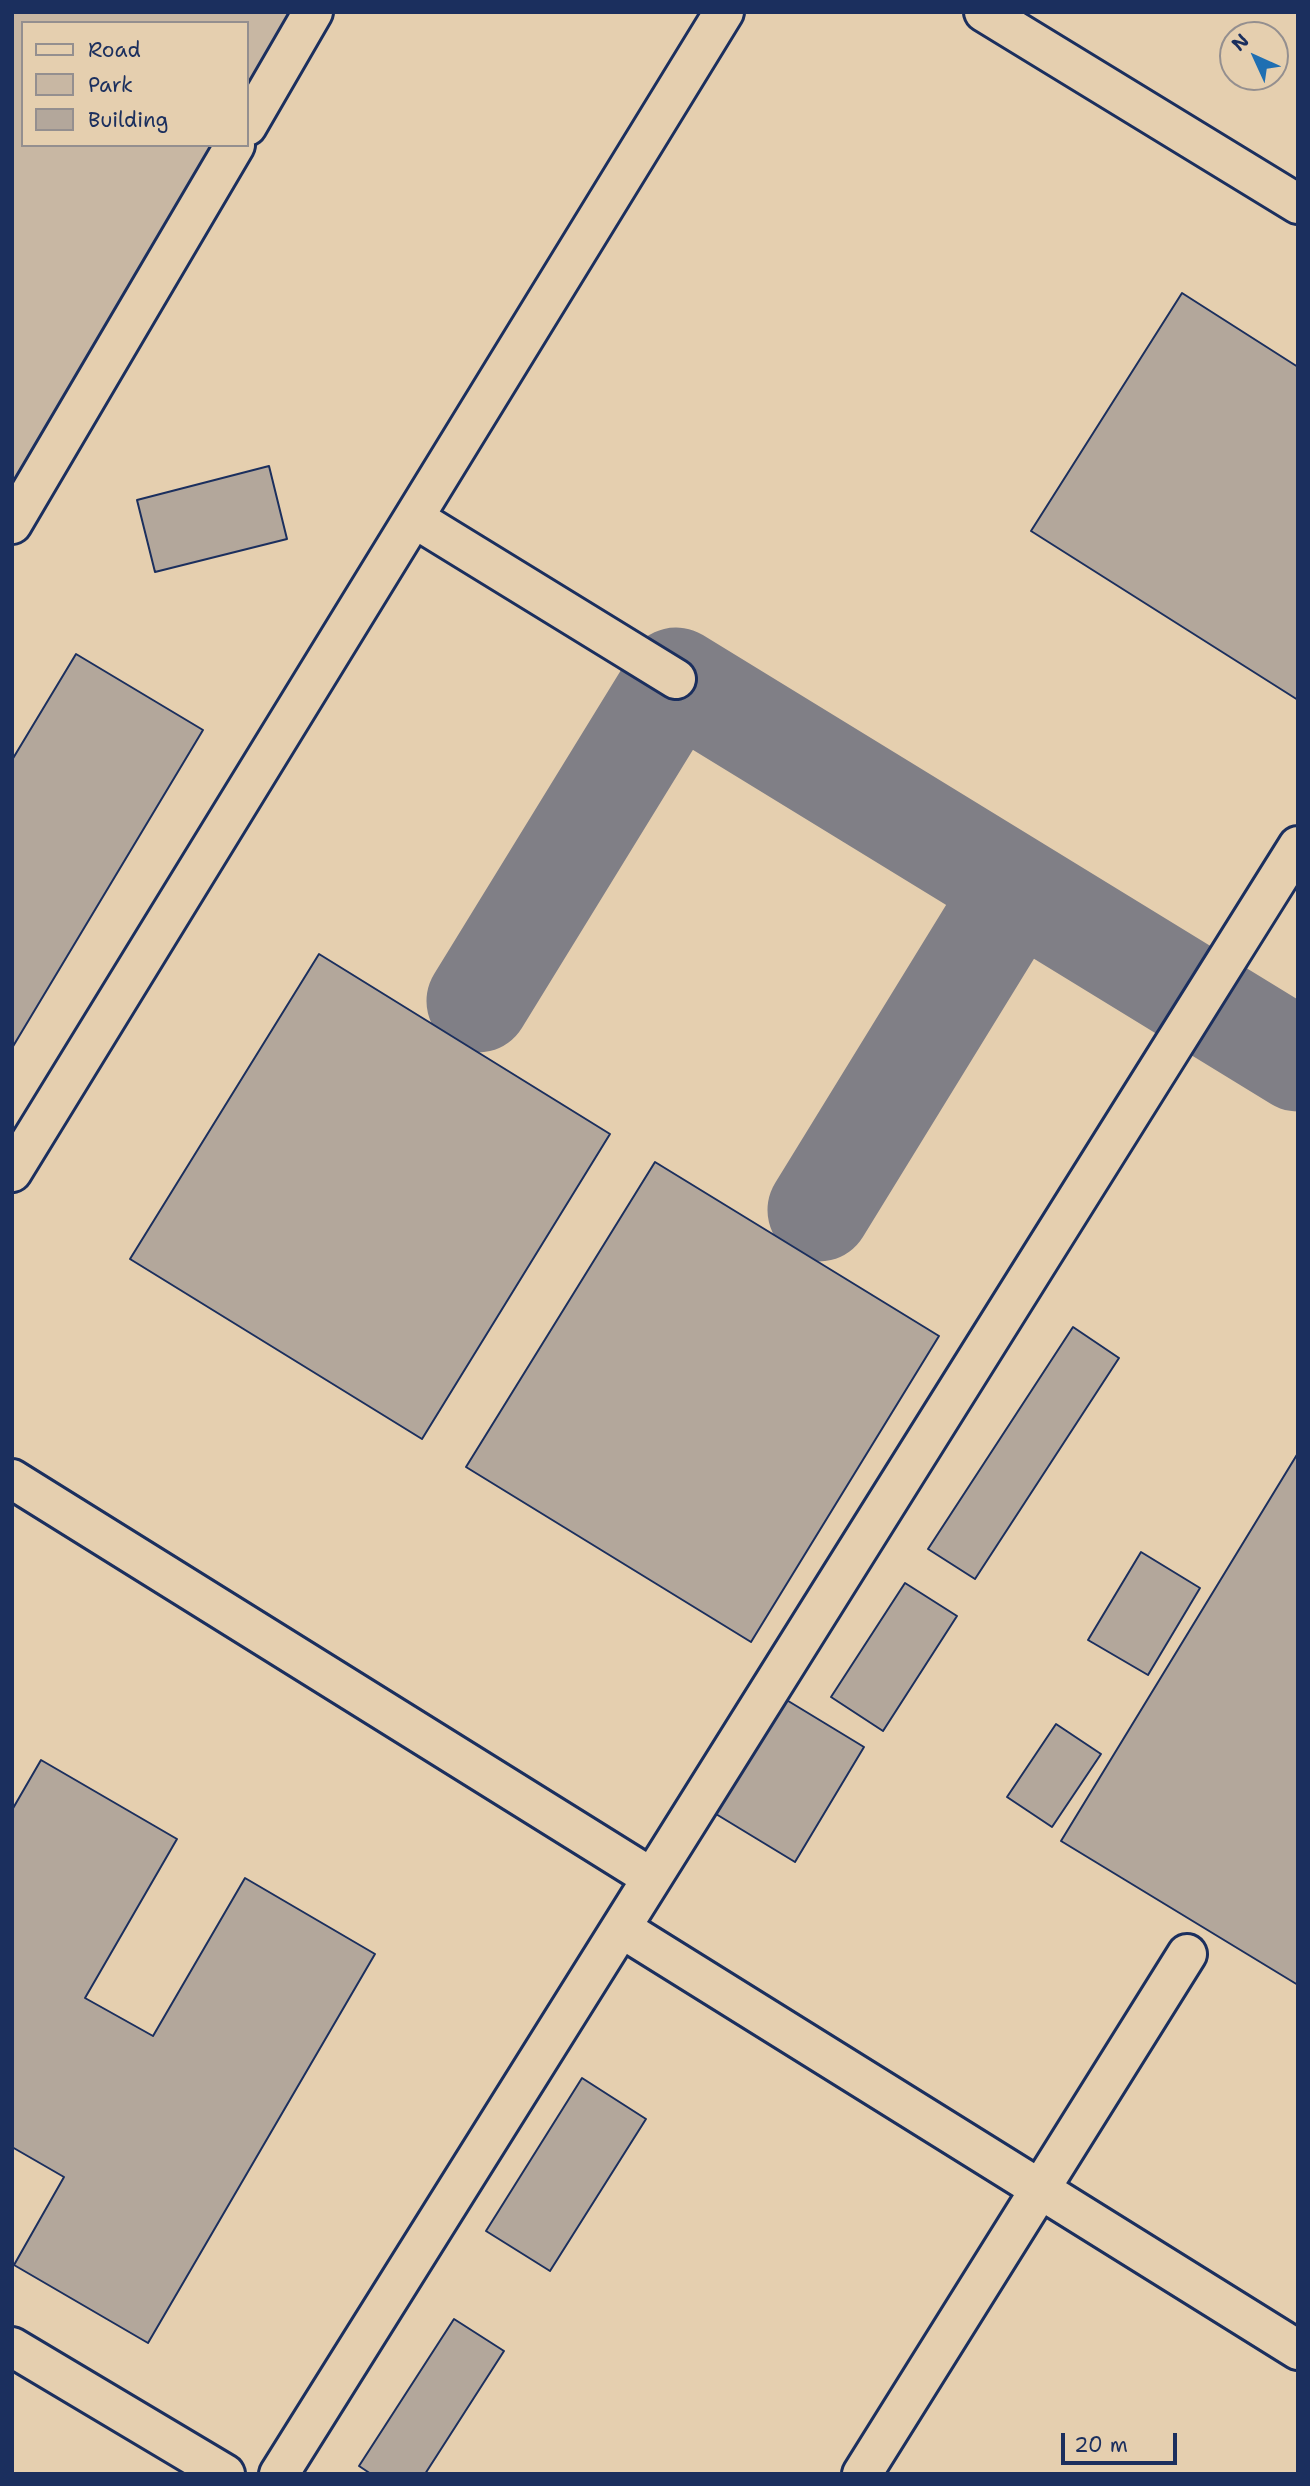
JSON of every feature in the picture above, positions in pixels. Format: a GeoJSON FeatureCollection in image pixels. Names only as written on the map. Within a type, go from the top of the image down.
{"type":"FeatureCollection","features":[{"type":"Feature","properties":{"kind":"lane"},"geometry":{"type":"LineString","coordinates":[[248,123],[313,12]]}},
{"type":"Feature","properties":{"kind":"lane"},"geometry":{"type":"LineString","coordinates":[[12,1172],[724,12]]}},
{"type":"Feature","properties":{"kind":"lane"},"geometry":{"type":"LineString","coordinates":[[984,12],[1298,204]]}},
{"type":"Feature","properties":{"kind":"lane"},"geometry":{"type":"LineString","coordinates":[[12,524],[234,147]]}},
{"type":"Feature","properties":{"kind":"lane"},"geometry":{"type":"LineString","coordinates":[[414,519],[676,679]]}},
{"type":"Feature","properties":{"kind":"lane"},"geometry":{"type":"LineString","coordinates":[[279,2474],[1298,846]]}},
{"type":"Feature","properties":{"kind":"lane"},"geometry":{"type":"LineString","coordinates":[[12,1479],[652,1878]]}},
{"type":"Feature","properties":{"kind":"lane"},"geometry":{"type":"LineString","coordinates":[[621,1928],[1298,2350]]}},
{"type":"Feature","properties":{"kind":"lane"},"geometry":{"type":"LineString","coordinates":[[862,2474],[1187,1954]]}},
{"type":"Feature","properties":{"kind":"lane"},"geometry":{"type":"LineString","coordinates":[[12,2347],[225,2474]]}},
{"type":"Feature","properties":{"kind":"green space"},"geometry":{"type":"Polygon","coordinates":[[[12,12],[289,12],[248,82],[248,21],[21,21],[21,147],[210,147],[12,484],[12,12]]]}},
{"type":"Feature","properties":{"kind":"building"},"geometry":{"type":"Polygon","coordinates":[[[1182,293],[1298,367],[1298,700],[1031,531],[1182,293]]]}},
{"type":"Feature","properties":{"kind":"building"},"geometry":{"type":"Polygon","coordinates":[[[269,466],[287,539],[155,572],[137,500],[269,466]]]}},
{"type":"Feature","properties":{"kind":"building"},"geometry":{"type":"Polygon","coordinates":[[[76,654],[203,730],[12,1048],[12,760],[76,654]]]}},
{"type":"Feature","properties":{"kind":"building"},"geometry":{"type":"Polygon","coordinates":[[[319,954],[610,1134],[422,1439],[130,1259],[319,954]]]}},
{"type":"Feature","properties":{"kind":"building"},"geometry":{"type":"Polygon","coordinates":[[[655,1162],[939,1336],[751,1642],[466,1467],[655,1162]]]}},
{"type":"Feature","properties":{"kind":"building"},"geometry":{"type":"Polygon","coordinates":[[[1073,1327],[1119,1358],[975,1579],[928,1549],[1073,1327]]]}},
{"type":"Feature","properties":{"kind":"building"},"geometry":{"type":"Polygon","coordinates":[[[1298,1453],[1298,1985],[1061,1841],[1298,1453]]]}},
{"type":"Feature","properties":{"kind":"building"},"geometry":{"type":"Polygon","coordinates":[[[1141,1552],[1200,1588],[1148,1675],[1088,1640],[1141,1552]]]}},
{"type":"Feature","properties":{"kind":"building"},"geometry":{"type":"Polygon","coordinates":[[[905,1583],[957,1616],[883,1731],[831,1697],[905,1583]]]}},
{"type":"Feature","properties":{"kind":"building"},"geometry":{"type":"Polygon","coordinates":[[[780,1696],[864,1747],[795,1862],[711,1811],[780,1696]]]}},
{"type":"Feature","properties":{"kind":"building"},"geometry":{"type":"Polygon","coordinates":[[[1056,1724],[1101,1754],[1052,1827],[1007,1797],[1056,1724]]]}},
{"type":"Feature","properties":{"kind":"building"},"geometry":{"type":"Polygon","coordinates":[[[41,1760],[177,1839],[85,1998],[153,2036],[245,1878],[375,1954],[148,2343],[14,2265],[64,2177],[12,2147],[12,1810],[41,1760]]]}},
{"type":"Feature","properties":{"kind":"building"},"geometry":{"type":"Polygon","coordinates":[[[582,2078],[646,2119],[550,2271],[486,2231],[582,2078]]]}},
{"type":"Feature","properties":{"kind":"building"},"geometry":{"type":"Polygon","coordinates":[[[454,2319],[504,2351],[425,2474],[371,2474],[359,2466],[454,2319]]]}},
{"type":"Feature","properties":{"kind":"taxiway"},"geometry":{"type":"LineString","coordinates":[[478,1001],[676,679],[1298,1060]]}},
{"type":"Feature","properties":{"kind":"taxiway"},"geometry":{"type":"LineString","coordinates":[[819,1210],[1017,888]]}}]}
